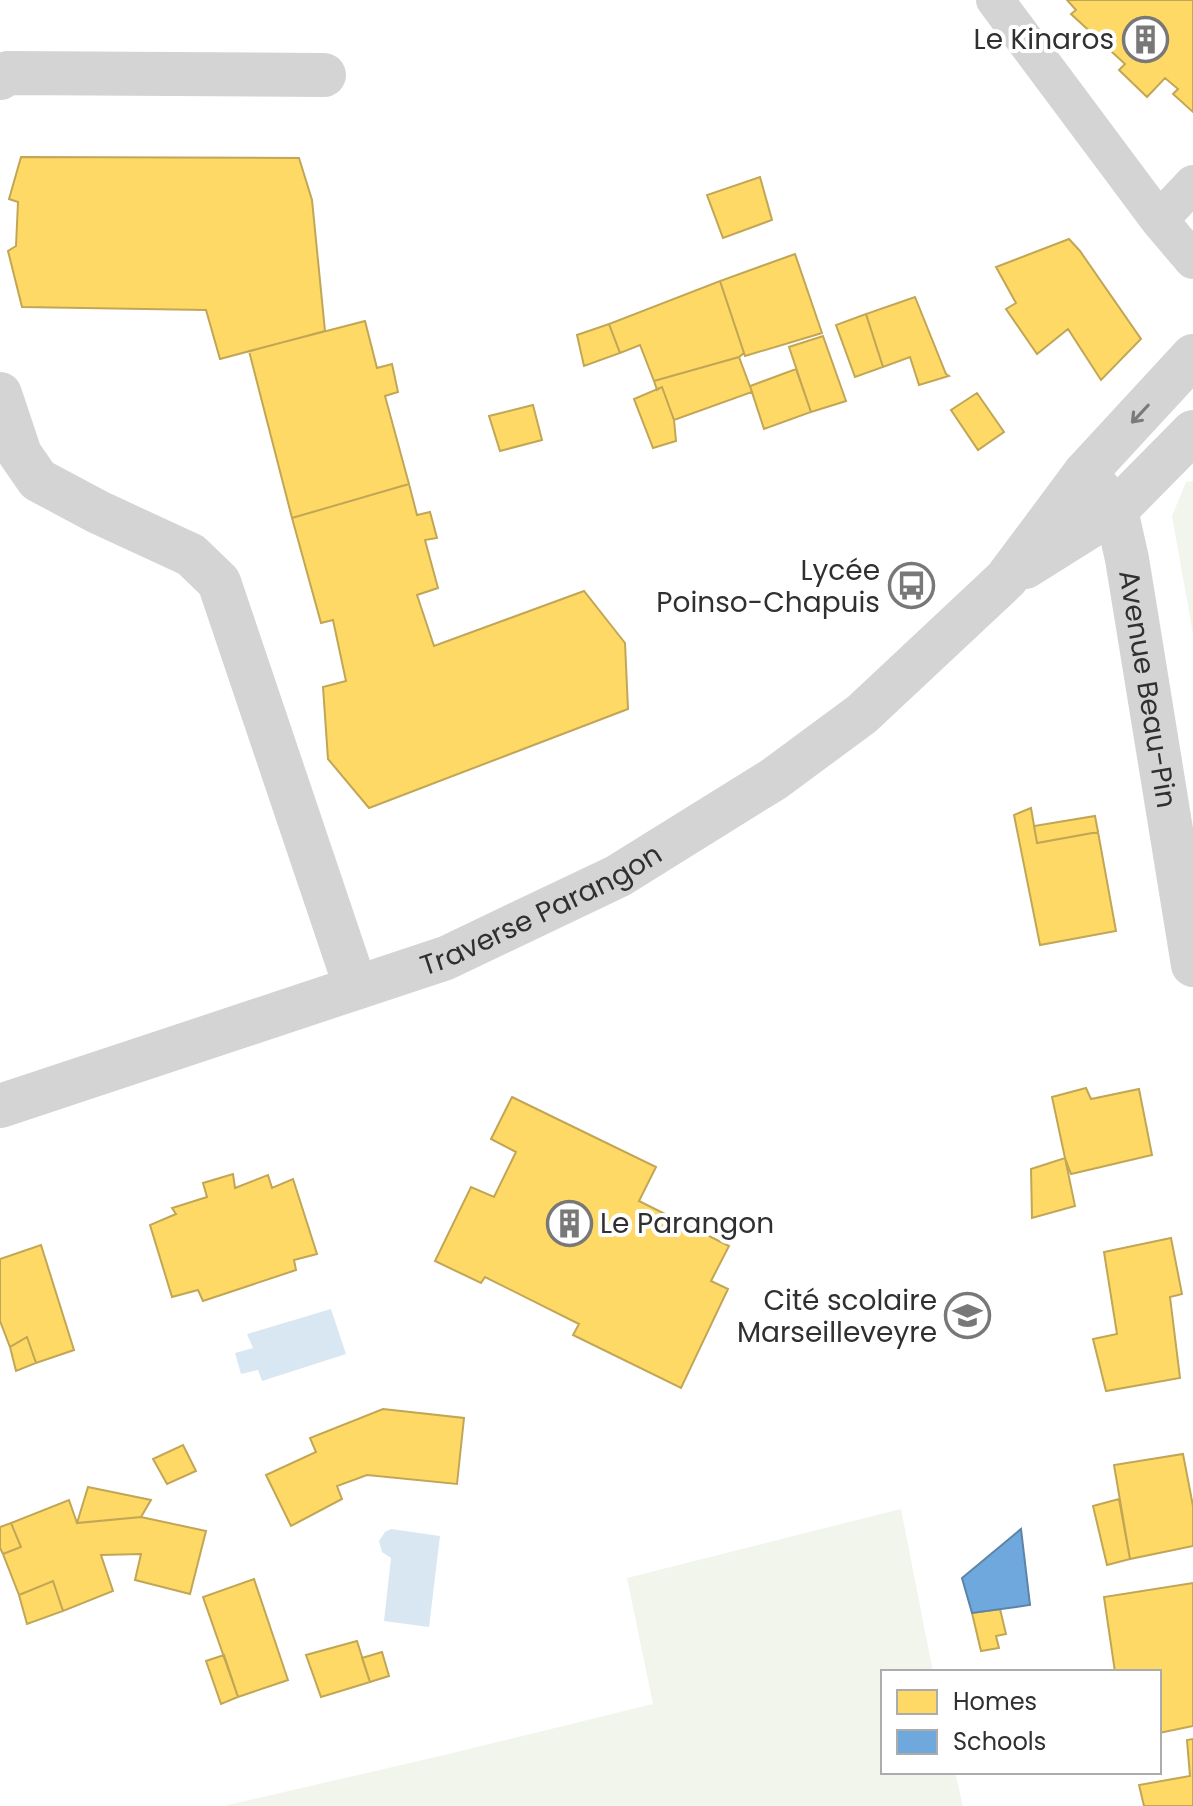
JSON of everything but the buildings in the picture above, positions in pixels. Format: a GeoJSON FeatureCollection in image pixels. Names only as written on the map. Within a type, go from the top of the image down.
{"type":"FeatureCollection","features":[{"type":"Feature","properties":{"kind":"street"},"geometry":{"type":"LineString","coordinates":[[0,78],[8,73],[324,75]]}},
{"type":"Feature","properties":{"kind":"street","name":"Traverse Parangon"},"geometry":{"type":"LineString","coordinates":[[0,1106],[446,958],[618,876],[774,779],[862,714],[1006,579],[1085,473],[1193,356]]}},
{"type":"Feature","properties":{"kind":"street"},"geometry":{"type":"LineString","coordinates":[[0,394],[20,454],[38,480],[191,555],[219,582],[356,988]]}},
{"type":"Feature","properties":{"kind":"street","name":"Traverse Parangon"},"geometry":{"type":"LineString","coordinates":[[1006,579],[1116,510],[1193,432]]}},
{"type":"Feature","properties":{"kind":"street","name":"Avenue Beau-Pin"},"geometry":{"type":"LineString","coordinates":[[1085,473],[1116,510],[1127,559],[1193,965]]}},
{"type":"Feature","properties":{"kind":"lane"},"geometry":{"type":"LineString","coordinates":[[995,0],[1159,220],[1193,260]]}},
{"type":"Feature","properties":{"kind":"lane"},"geometry":{"type":"LineString","coordinates":[[1159,220],[1193,184]]}},
{"type":"Feature","properties":{"kind":"shaded area"},"geometry":{"type":"Polygon","coordinates":[[[1193,481],[1193,634],[1172,516],[1186,482],[1193,481]]]}},
{"type":"Feature","properties":{"kind":"shaded area"},"geometry":{"type":"Polygon","coordinates":[[[331,1309],[346,1354],[262,1381],[258,1370],[241,1374],[235,1353],[253,1348],[247,1334],[331,1309]]]}},
{"type":"Feature","properties":{"kind":"shaded area"},"geometry":{"type":"Polygon","coordinates":[[[901,1509],[933,1670],[881,1670],[881,1774],[955,1774],[963,1806],[224,1806],[653,1704],[627,1578],[901,1509]]]}},
{"type":"Feature","properties":{"kind":"shaded area"},"geometry":{"type":"Polygon","coordinates":[[[391,1529],[440,1536],[429,1627],[384,1621],[391,1558],[382,1552],[379,1541],[391,1529]]]}},
{"type":"Feature","properties":{"kind":"place","name":"Le Kinaros"},"geometry":{"type":"Point","coordinates":[1145,39]}},
{"type":"Feature","properties":{"kind":"place","name":"Lycée Poinso-Chapuis"},"geometry":{"type":"Point","coordinates":[911,586]}},
{"type":"Feature","properties":{"kind":"place","name":"Le Parangon"},"geometry":{"type":"Point","coordinates":[569,1223]}},
{"type":"Feature","properties":{"kind":"place","name":"Cité scolaire Marseilleveyre"},"geometry":{"type":"Point","coordinates":[968,1316]}}]}
